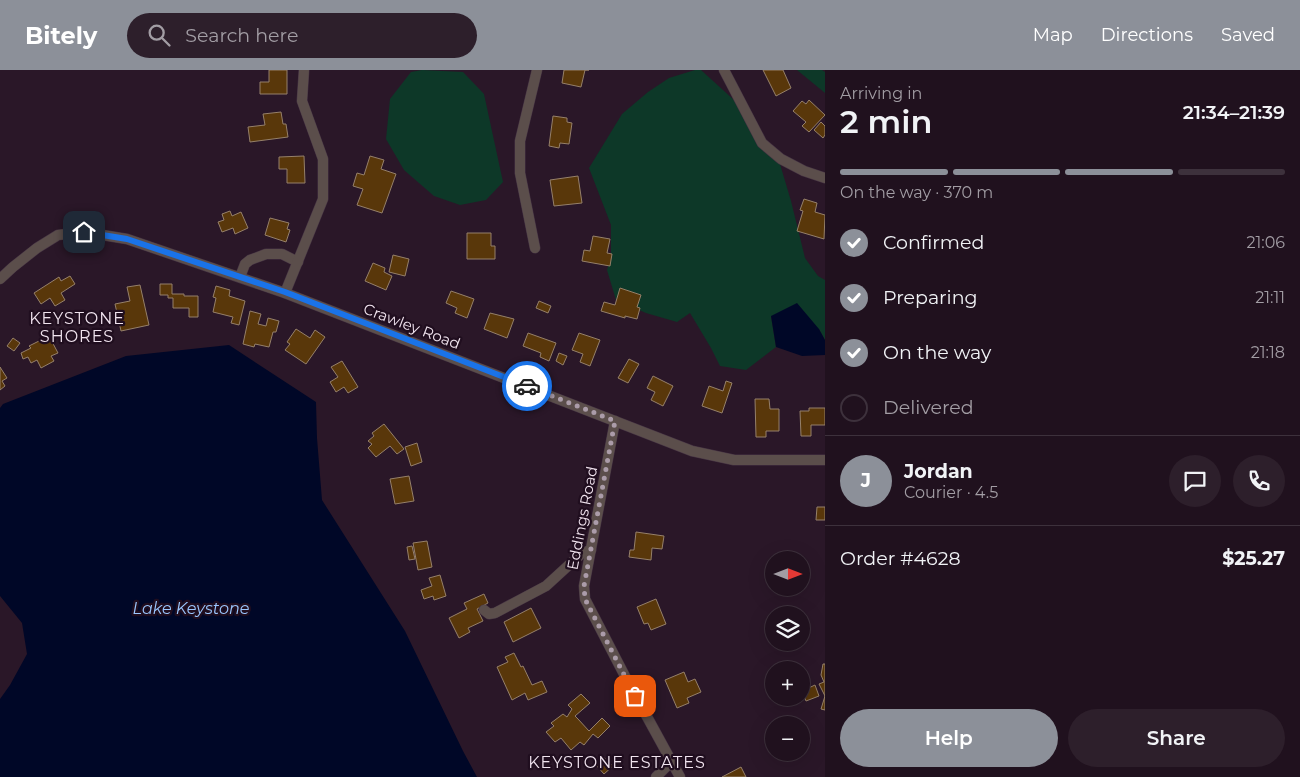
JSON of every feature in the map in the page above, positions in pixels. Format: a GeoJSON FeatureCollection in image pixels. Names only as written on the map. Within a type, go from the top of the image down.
{"type":"FeatureCollection","features":[{"type":"Feature","properties":{"kind":"street"},"geometry":{"type":"LineString","coordinates":[[285,292],[323,199],[323,159],[302,101],[304,70]]}},
{"type":"Feature","properties":{"kind":"street"},"geometry":{"type":"LineString","coordinates":[[535,248],[520,172],[520,141],[537,70]]}},
{"type":"Feature","properties":{"kind":"street"},"geometry":{"type":"LineString","coordinates":[[724,70],[762,143],[782,159],[804,171],[825,178]]}},
{"type":"Feature","properties":{"kind":"street","name":"Crawley Road"},"geometry":{"type":"LineString","coordinates":[[0,280],[13,266],[58,235],[84,232],[127,239],[285,292],[692,451],[734,460],[825,460]]}},
{"type":"Feature","properties":{"kind":"street"},"geometry":{"type":"LineString","coordinates":[[240,277],[245,264],[266,254],[282,254],[298,262]]}},
{"type":"Feature","properties":{"kind":"street","name":"Eddings Road"},"geometry":{"type":"LineString","coordinates":[[615,421],[584,586],[585,599],[680,777]]}},
{"type":"Feature","properties":{"kind":"street"},"geometry":{"type":"LineString","coordinates":[[484,610],[490,614],[495,613],[546,586],[582,553],[591,550]]}},
{"type":"Feature","properties":{"kind":"street"},"geometry":{"type":"LineString","coordinates":[[656,777],[672,761]]}},
{"type":"Feature","properties":{"kind":"green space"},"geometry":{"type":"Polygon","coordinates":[[[422,70],[463,72],[484,94],[503,182],[486,200],[460,205],[434,196],[404,170],[386,139],[390,99],[411,72],[422,70]]]}},
{"type":"Feature","properties":{"kind":"green space"},"geometry":{"type":"Polygon","coordinates":[[[701,70],[734,100],[780,164],[805,258],[818,276],[825,280],[825,340],[819,329],[771,316],[776,347],[746,370],[720,366],[690,313],[677,322],[646,313],[616,300],[607,270],[611,256],[611,225],[589,168],[622,114],[648,92],[669,78],[701,70]]]}},
{"type":"Feature","properties":{"kind":"green space"},"geometry":{"type":"Polygon","coordinates":[[[797,70],[822,70],[825,72],[825,93],[797,70]]]}},
{"type":"Feature","properties":{"kind":"water"},"geometry":{"type":"Polygon","coordinates":[[[797,303],[819,329],[825,340],[825,355],[802,356],[776,347],[771,316],[797,303]]]}},
{"type":"Feature","properties":{"kind":"water","name":"Lake Keystone"},"geometry":{"type":"Polygon","coordinates":[[[229,345],[316,402],[322,500],[405,631],[477,777],[0,777],[0,699],[27,654],[22,623],[0,596],[0,408],[3,404],[126,356],[229,345]]]}},
{"type":"Feature","properties":{"kind":"building"},"geometry":{"type":"Polygon","coordinates":[[[269,70],[287,70],[287,94],[260,94],[260,82],[269,82],[269,70]]]}},
{"type":"Feature","properties":{"kind":"building"},"geometry":{"type":"Polygon","coordinates":[[[564,70],[585,70],[581,87],[562,83],[564,70]]]}},
{"type":"Feature","properties":{"kind":"building"},"geometry":{"type":"Polygon","coordinates":[[[763,70],[783,70],[791,88],[776,96],[763,70]]]}},
{"type":"Feature","properties":{"kind":"building"},"geometry":{"type":"Polygon","coordinates":[[[809,100],[825,115],[809,132],[802,126],[806,122],[793,111],[802,101],[806,104],[809,100]]]}},
{"type":"Feature","properties":{"kind":"building"},"geometry":{"type":"Polygon","coordinates":[[[281,112],[283,124],[286,124],[288,137],[250,142],[248,127],[265,125],[263,114],[281,112]]]}},
{"type":"Feature","properties":{"kind":"building"},"geometry":{"type":"Polygon","coordinates":[[[553,116],[567,118],[567,122],[572,123],[569,144],[560,143],[559,148],[549,146],[553,116]]]}},
{"type":"Feature","properties":{"kind":"building"},"geometry":{"type":"Polygon","coordinates":[[[821,122],[825,126],[823,138],[814,130],[821,122]]]}},
{"type":"Feature","properties":{"kind":"building"},"geometry":{"type":"Polygon","coordinates":[[[304,156],[305,183],[287,183],[287,169],[279,169],[279,157],[304,156]]]}},
{"type":"Feature","properties":{"kind":"building"},"geometry":{"type":"Polygon","coordinates":[[[370,156],[384,160],[381,169],[396,174],[382,213],[357,205],[363,189],[353,186],[357,173],[364,175],[370,156]]]}},
{"type":"Feature","properties":{"kind":"building"},"geometry":{"type":"Polygon","coordinates":[[[578,176],[582,203],[554,206],[550,180],[578,176]]]}},
{"type":"Feature","properties":{"kind":"building"},"geometry":{"type":"Polygon","coordinates":[[[804,199],[817,203],[815,212],[825,215],[824,239],[797,231],[803,211],[800,210],[804,199]]]}},
{"type":"Feature","properties":{"kind":"building"},"geometry":{"type":"Polygon","coordinates":[[[230,211],[232,216],[241,212],[248,228],[235,234],[233,228],[222,232],[218,222],[224,220],[222,214],[230,211]]]}},
{"type":"Feature","properties":{"kind":"building"},"geometry":{"type":"Polygon","coordinates":[[[270,218],[289,223],[287,229],[290,230],[286,242],[265,235],[270,218]]]}},
{"type":"Feature","properties":{"kind":"building"},"geometry":{"type":"Polygon","coordinates":[[[467,233],[491,233],[491,246],[495,246],[495,259],[467,259],[467,233]]]}},
{"type":"Feature","properties":{"kind":"building"},"geometry":{"type":"Polygon","coordinates":[[[593,236],[610,239],[607,253],[612,254],[610,266],[582,261],[584,250],[590,251],[593,236]]]}},
{"type":"Feature","properties":{"kind":"building"},"geometry":{"type":"Polygon","coordinates":[[[393,255],[409,259],[405,276],[389,272],[393,255]]]}},
{"type":"Feature","properties":{"kind":"building"},"geometry":{"type":"Polygon","coordinates":[[[373,263],[385,268],[384,272],[392,276],[386,290],[365,281],[373,263]]]}},
{"type":"Feature","properties":{"kind":"building"},"geometry":{"type":"Polygon","coordinates":[[[70,276],[75,284],[61,293],[65,300],[55,306],[50,298],[41,304],[34,293],[59,277],[61,281],[70,276]]]}},
{"type":"Feature","properties":{"kind":"building"},"geometry":{"type":"Polygon","coordinates":[[[160,284],[172,284],[172,294],[198,296],[198,317],[189,317],[189,308],[173,308],[173,298],[168,298],[168,295],[160,295],[160,284]]]}},
{"type":"Feature","properties":{"kind":"building"},"geometry":{"type":"Polygon","coordinates":[[[140,285],[149,325],[121,331],[115,304],[130,301],[127,287],[140,285]]]}},
{"type":"Feature","properties":{"kind":"building"},"geometry":{"type":"Polygon","coordinates":[[[216,286],[230,290],[229,296],[245,301],[239,325],[231,323],[233,317],[213,312],[216,298],[213,297],[216,286]]]}},
{"type":"Feature","properties":{"kind":"building"},"geometry":{"type":"Polygon","coordinates":[[[620,288],[641,295],[637,307],[640,308],[637,319],[625,316],[625,318],[601,311],[604,302],[615,305],[620,288]]]}},
{"type":"Feature","properties":{"kind":"building"},"geometry":{"type":"Polygon","coordinates":[[[451,291],[474,299],[467,318],[455,313],[457,308],[446,303],[451,291]]]}},
{"type":"Feature","properties":{"kind":"building"},"geometry":{"type":"Polygon","coordinates":[[[539,301],[551,306],[548,313],[536,308],[539,301]]]}},
{"type":"Feature","properties":{"kind":"building"},"geometry":{"type":"Polygon","coordinates":[[[250,311],[261,314],[258,324],[266,326],[268,318],[279,321],[276,332],[273,332],[269,347],[255,344],[254,347],[243,344],[250,311]]]}},
{"type":"Feature","properties":{"kind":"building"},"geometry":{"type":"Polygon","coordinates":[[[490,313],[514,319],[507,338],[484,329],[490,313]]]}},
{"type":"Feature","properties":{"kind":"building"},"geometry":{"type":"Polygon","coordinates":[[[296,329],[310,338],[315,330],[325,337],[306,364],[285,350],[290,344],[287,342],[296,329]]]}},
{"type":"Feature","properties":{"kind":"building"},"geometry":{"type":"Polygon","coordinates":[[[528,333],[556,343],[549,361],[540,357],[541,353],[523,346],[528,333]]]}},
{"type":"Feature","properties":{"kind":"building"},"geometry":{"type":"Polygon","coordinates":[[[579,333],[600,340],[590,366],[580,362],[583,354],[572,350],[579,333]]]}},
{"type":"Feature","properties":{"kind":"building"},"geometry":{"type":"Polygon","coordinates":[[[49,336],[58,353],[51,356],[54,361],[41,368],[37,360],[31,363],[28,357],[23,359],[21,353],[31,348],[29,346],[49,336]]]}},
{"type":"Feature","properties":{"kind":"building"},"geometry":{"type":"Polygon","coordinates":[[[13,338],[20,343],[14,351],[7,346],[13,338]]]}},
{"type":"Feature","properties":{"kind":"building"},"geometry":{"type":"Polygon","coordinates":[[[559,353],[567,356],[563,365],[556,361],[559,353]]]}},
{"type":"Feature","properties":{"kind":"building"},"geometry":{"type":"Polygon","coordinates":[[[629,359],[639,364],[628,383],[618,378],[629,359]]]}},
{"type":"Feature","properties":{"kind":"building"},"geometry":{"type":"Polygon","coordinates":[[[342,361],[358,387],[348,393],[344,387],[336,392],[330,382],[338,377],[331,367],[342,361]]]}},
{"type":"Feature","properties":{"kind":"building"},"geometry":{"type":"Polygon","coordinates":[[[0,367],[7,378],[2,381],[5,386],[0,390],[0,367]]]}},
{"type":"Feature","properties":{"kind":"building"},"geometry":{"type":"Polygon","coordinates":[[[653,376],[673,386],[663,406],[651,400],[655,392],[647,388],[653,376]]]}},
{"type":"Feature","properties":{"kind":"building"},"geometry":{"type":"Polygon","coordinates":[[[726,381],[732,383],[722,413],[702,406],[709,386],[723,391],[726,381]]]}},
{"type":"Feature","properties":{"kind":"building"},"geometry":{"type":"Polygon","coordinates":[[[755,399],[769,399],[770,409],[779,409],[779,431],[766,431],[766,437],[756,437],[755,399]]]}},
{"type":"Feature","properties":{"kind":"building"},"geometry":{"type":"Polygon","coordinates":[[[809,408],[825,408],[825,425],[811,425],[811,436],[801,436],[800,411],[809,411],[809,408]]]}},
{"type":"Feature","properties":{"kind":"building"},"geometry":{"type":"Polygon","coordinates":[[[384,424],[404,449],[397,454],[390,446],[376,457],[368,448],[372,444],[368,441],[374,436],[372,433],[384,424]]]}},
{"type":"Feature","properties":{"kind":"building"},"geometry":{"type":"Polygon","coordinates":[[[417,443],[422,462],[411,466],[405,447],[417,443]]]}},
{"type":"Feature","properties":{"kind":"building"},"geometry":{"type":"Polygon","coordinates":[[[409,476],[414,501],[395,504],[390,479],[409,476]]]}},
{"type":"Feature","properties":{"kind":"building"},"geometry":{"type":"Polygon","coordinates":[[[817,507],[825,507],[825,520],[816,520],[817,507]]]}},
{"type":"Feature","properties":{"kind":"building"},"geometry":{"type":"Polygon","coordinates":[[[636,532],[664,536],[662,549],[652,548],[651,560],[629,557],[630,550],[634,550],[636,532]]]}},
{"type":"Feature","properties":{"kind":"building"},"geometry":{"type":"Polygon","coordinates":[[[427,541],[432,567],[418,570],[413,543],[427,541]]]}},
{"type":"Feature","properties":{"kind":"building"},"geometry":{"type":"Polygon","coordinates":[[[412,546],[415,559],[409,560],[407,547],[412,546]]]}},
{"type":"Feature","properties":{"kind":"building"},"geometry":{"type":"Polygon","coordinates":[[[440,575],[446,596],[434,600],[433,596],[424,599],[421,590],[432,586],[429,578],[440,575]]]}},
{"type":"Feature","properties":{"kind":"building"},"geometry":{"type":"Polygon","coordinates":[[[484,594],[488,603],[477,609],[483,621],[468,628],[470,632],[459,638],[449,618],[467,609],[464,603],[484,594]]]}},
{"type":"Feature","properties":{"kind":"building"},"geometry":{"type":"Polygon","coordinates":[[[656,599],[666,624],[651,630],[648,623],[644,624],[637,607],[656,599]]]}},
{"type":"Feature","properties":{"kind":"building"},"geometry":{"type":"Polygon","coordinates":[[[531,608],[541,628],[513,642],[504,622],[531,608]]]}},
{"type":"Feature","properties":{"kind":"building"},"geometry":{"type":"Polygon","coordinates":[[[514,653],[532,685],[542,681],[547,692],[528,700],[525,693],[512,700],[497,667],[508,662],[505,657],[514,653]]]}},
{"type":"Feature","properties":{"kind":"building"},"geometry":{"type":"Polygon","coordinates":[[[823,664],[825,664],[825,696],[819,684],[824,682],[821,675],[823,664]]]}},
{"type":"Feature","properties":{"kind":"building"},"geometry":{"type":"Polygon","coordinates":[[[684,672],[688,682],[695,679],[701,692],[687,698],[689,703],[677,708],[665,680],[684,672]]]}},
{"type":"Feature","properties":{"kind":"building"},"geometry":{"type":"Polygon","coordinates":[[[815,685],[819,696],[810,699],[810,687],[815,685]]]}},
{"type":"Feature","properties":{"kind":"building"},"geometry":{"type":"Polygon","coordinates":[[[581,694],[590,703],[575,716],[589,731],[602,718],[610,726],[598,738],[593,734],[584,745],[580,742],[571,750],[561,738],[555,742],[546,732],[554,726],[551,723],[563,714],[567,717],[572,709],[568,705],[581,694]]]}},
{"type":"Feature","properties":{"kind":"building"},"geometry":{"type":"Polygon","coordinates":[[[825,696],[825,710],[821,709],[825,696]]]}},
{"type":"Feature","properties":{"kind":"building"},"geometry":{"type":"Polygon","coordinates":[[[604,757],[613,766],[604,774],[596,765],[604,757]]]}},
{"type":"Feature","properties":{"kind":"building"},"geometry":{"type":"Polygon","coordinates":[[[741,767],[746,777],[722,777],[741,767]]]}},
{"type":"Feature","properties":{"kind":"way so far"},"geometry":{"type":"LineString","coordinates":[[527,386],[615,421],[584,586],[585,599],[635,696]]}},
{"type":"Feature","properties":{"kind":"district","name":"KEYSTONE SHORES"},"geometry":{"type":"Point","coordinates":[77,327]}},
{"type":"Feature","properties":{"kind":"district","name":"KEYSTONE ESTATES"},"geometry":{"type":"Point","coordinates":[617,762]}},
{"type":"Feature","properties":{"kind":"route"},"geometry":{"type":"LineString","coordinates":[[84,232],[127,239],[285,292],[527,386]]}}]}
